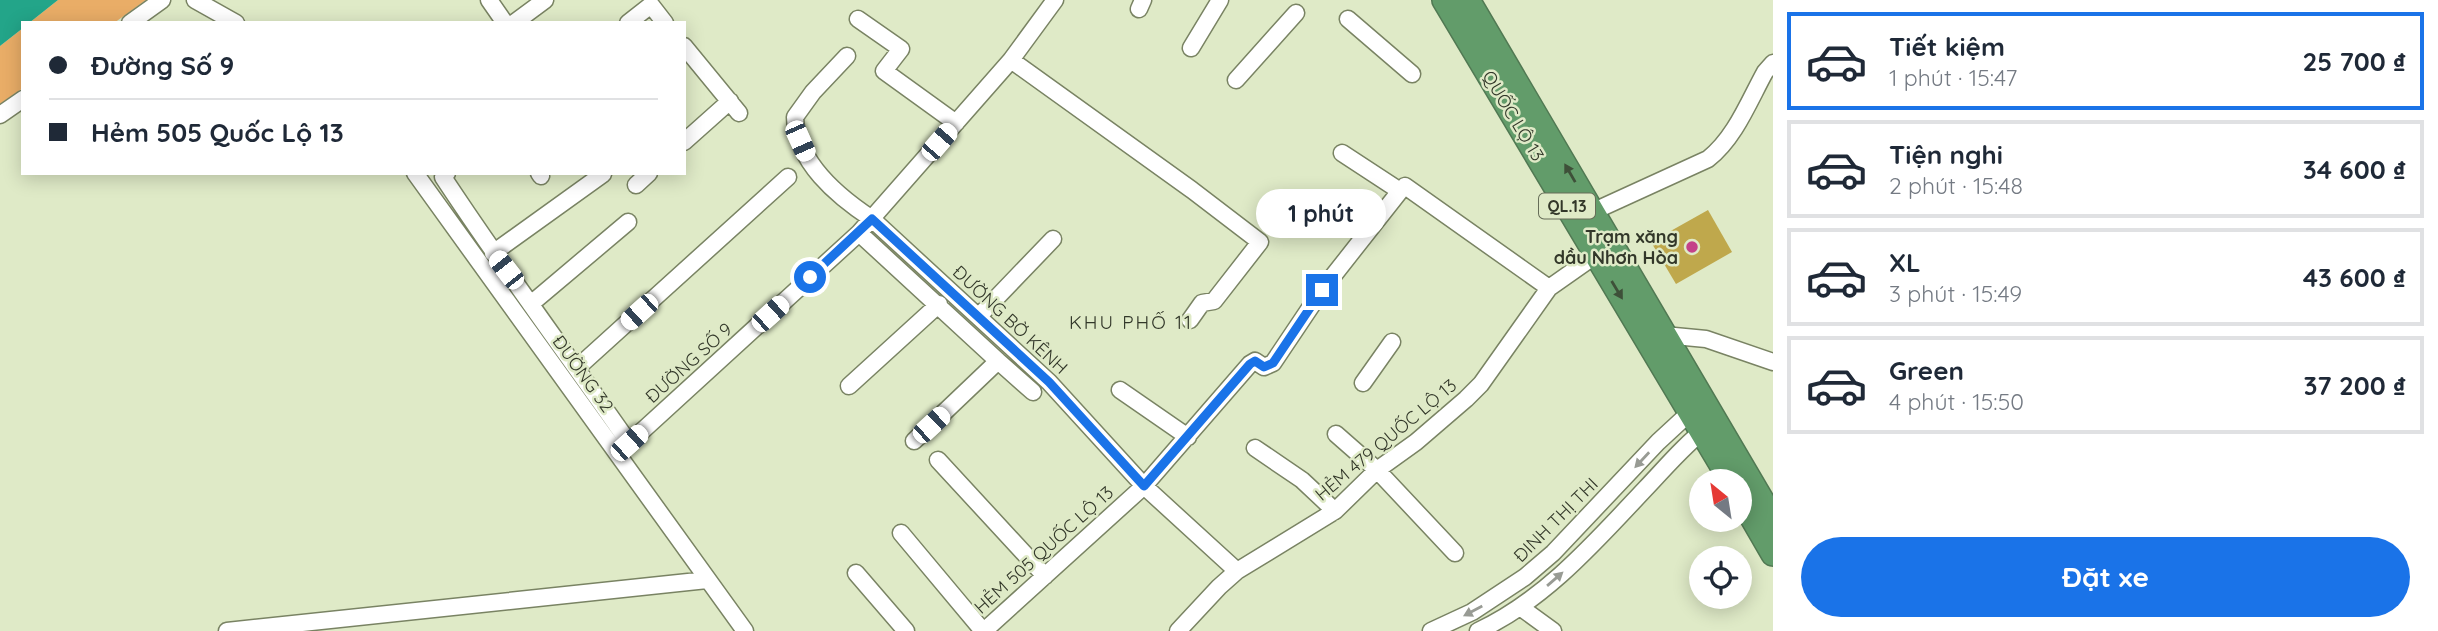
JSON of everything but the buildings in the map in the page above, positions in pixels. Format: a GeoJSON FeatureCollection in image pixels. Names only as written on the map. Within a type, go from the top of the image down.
{"type":"FeatureCollection","features":[{"type":"Feature","properties":{"kind":"highway","name":"QUỐC LỘ 13"},"geometry":{"type":"LineString","coordinates":[[1444,0],[1596,254],[1709,427],[1773,519]]}},
{"type":"Feature","properties":{"kind":"highway","name":"QUỐC LỘ 13"},"geometry":{"type":"LineString","coordinates":[[1468,0],[1664,335],[1696,406]]}},
{"type":"Feature","properties":{"kind":"highway","name":"QUỐC LỘ 13"},"geometry":{"type":"LineString","coordinates":[[1709,427],[1726,469]]}},
{"type":"Feature","properties":{"kind":"highway"},"geometry":{"type":"LineString","coordinates":[[1752,517],[1773,554]]}},
{"type":"Feature","properties":{"kind":"street"},"geometry":{"type":"LineString","coordinates":[[133,21],[162,0]]}},
{"type":"Feature","properties":{"kind":"street"},"geometry":{"type":"LineString","coordinates":[[195,0],[232,21]]}},
{"type":"Feature","properties":{"kind":"street"},"geometry":{"type":"LineString","coordinates":[[489,0],[504,21]]}},
{"type":"Feature","properties":{"kind":"street"},"geometry":{"type":"LineString","coordinates":[[517,21],[545,0]]}},
{"type":"Feature","properties":{"kind":"street","name":"ĐƯỜNG SỐ 9"},"geometry":{"type":"LineString","coordinates":[[577,368],[629,443],[859,233],[1011,60],[1055,0]]}},
{"type":"Feature","properties":{"kind":"street"},"geometry":{"type":"LineString","coordinates":[[1191,48],[1220,0]]}},
{"type":"Feature","properties":{"kind":"street"},"geometry":{"type":"LineString","coordinates":[[630,21],[650,5],[663,21]]}},
{"type":"Feature","properties":{"kind":"street"},"geometry":{"type":"LineString","coordinates":[[1236,80],[1296,13]]}},
{"type":"Feature","properties":{"kind":"street"},"geometry":{"type":"LineString","coordinates":[[858,19],[901,50],[884,71],[956,123]]}},
{"type":"Feature","properties":{"kind":"street"},"geometry":{"type":"LineString","coordinates":[[1348,19],[1412,74]]}},
{"type":"Feature","properties":{"kind":"street"},"geometry":{"type":"LineString","coordinates":[[686,51],[734,107],[686,141]]}},
{"type":"Feature","properties":{"kind":"street","name":"ĐƯỜNG BỜ KÊNH"},"geometry":{"type":"LineString","coordinates":[[847,56],[798,112],[795,122],[803,147],[819,175],[842,197],[872,219],[1049,382],[1144,486],[1237,572]]}},
{"type":"Feature","properties":{"kind":"street"},"geometry":{"type":"LineString","coordinates":[[1011,60],[1260,242],[1214,301],[1202,303],[1190,320]]}},
{"type":"Feature","properties":{"kind":"street"},"geometry":{"type":"LineString","coordinates":[[1592,212],[1708,159],[1718,151],[1727,141],[1765,72],[1773,63]]}},
{"type":"Feature","properties":{"kind":"street"},"geometry":{"type":"LineString","coordinates":[[0,115],[21,100]]}},
{"type":"Feature","properties":{"kind":"street"},"geometry":{"type":"LineString","coordinates":[[1342,152],[1403,189],[1549,288]]}},
{"type":"Feature","properties":{"kind":"street","name":"ĐƯỜNG 32"},"geometry":{"type":"LineString","coordinates":[[416,175],[746,631]]}},
{"type":"Feature","properties":{"kind":"street"},"geometry":{"type":"LineString","coordinates":[[445,175],[443,177],[493,253],[577,368],[789,177]]}},
{"type":"Feature","properties":{"kind":"street"},"geometry":{"type":"LineString","coordinates":[[493,253],[602,175]]}},
{"type":"Feature","properties":{"kind":"street"},"geometry":{"type":"LineString","coordinates":[[636,185],[647,175]]}},
{"type":"Feature","properties":{"kind":"street","name":"HẺM 505 QUỐC LỘ 13"},"geometry":{"type":"LineString","coordinates":[[984,631],[1144,486],[1250,364],[1255,361],[1264,367],[1273,363],[1322,290],[1403,189]]}},
{"type":"Feature","properties":{"kind":"street"},"geometry":{"type":"LineString","coordinates":[[531,303],[628,222]]}},
{"type":"Feature","properties":{"kind":"street"},"geometry":{"type":"LineString","coordinates":[[859,233],[1033,392]]}},
{"type":"Feature","properties":{"kind":"street"},"geometry":{"type":"LineString","coordinates":[[979,316],[1053,239]]}},
{"type":"Feature","properties":{"kind":"street","name":"HẺM 479 QUỐC LỘ 13"},"geometry":{"type":"LineString","coordinates":[[1178,631],[1219,587],[1237,572],[1335,510],[1377,470],[1416,442],[1481,384],[1549,288],[1596,254]]}},
{"type":"Feature","properties":{"kind":"street"},"geometry":{"type":"LineString","coordinates":[[849,386],[939,304]]}},
{"type":"Feature","properties":{"kind":"street"},"geometry":{"type":"LineString","coordinates":[[1664,335],[1706,339],[1773,362]]}},
{"type":"Feature","properties":{"kind":"street"},"geometry":{"type":"LineString","coordinates":[[1363,383],[1392,342]]}},
{"type":"Feature","properties":{"kind":"street"},"geometry":{"type":"LineString","coordinates":[[914,441],[998,361]]}},
{"type":"Feature","properties":{"kind":"street"},"geometry":{"type":"LineString","coordinates":[[1120,390],[1188,437]]}},
{"type":"Feature","properties":{"kind":"street","name":"ĐINH THỊ THI"},"geometry":{"type":"LineString","coordinates":[[1431,631],[1472,612],[1525,577],[1553,553],[1696,406]]}},
{"type":"Feature","properties":{"kind":"street"},"geometry":{"type":"LineString","coordinates":[[1478,631],[1520,607],[1576,561],[1709,427]]}},
{"type":"Feature","properties":{"kind":"street"},"geometry":{"type":"LineString","coordinates":[[1336,434],[1377,470],[1455,553]]}},
{"type":"Feature","properties":{"kind":"street"},"geometry":{"type":"LineString","coordinates":[[1255,448],[1302,480],[1335,510]]}},
{"type":"Feature","properties":{"kind":"street"},"geometry":{"type":"LineString","coordinates":[[938,460],[1045,576]]}},
{"type":"Feature","properties":{"kind":"street"},"geometry":{"type":"LineString","coordinates":[[901,533],[984,631]]}},
{"type":"Feature","properties":{"kind":"street"},"geometry":{"type":"LineString","coordinates":[[856,573],[906,631]]}},
{"type":"Feature","properties":{"kind":"street"},"geometry":{"type":"LineString","coordinates":[[227,631],[707,580]]}},
{"type":"Feature","properties":{"kind":"street"},"geometry":{"type":"LineString","coordinates":[[1520,607],[1553,631]]}},
{"type":"Feature","properties":{"kind":"shaded area"},"geometry":{"type":"Polygon","coordinates":[[[58,0],[146,0],[117,21],[32,21],[58,0]]]}},
{"type":"Feature","properties":{"kind":"shaded area"},"geometry":{"type":"Polygon","coordinates":[[[21,30],[21,89],[0,104],[0,46],[21,30]]]}},
{"type":"Feature","properties":{"kind":"water"},"geometry":{"type":"Polygon","coordinates":[[[0,0],[58,0],[32,21],[21,21],[21,30],[0,46],[0,0]]]}},
{"type":"Feature","properties":{"kind":"place","name":"Trạm xăng dầu Nhơn Hòa"},"geometry":{"type":"Point","coordinates":[1692,247]}},
{"type":"Feature","properties":{"kind":"district","name":"KHU PHỐ 11"},"geometry":{"type":"Point","coordinates":[1131,322]}},
{"type":"Feature","properties":{"kind":"route"},"geometry":{"type":"LineString","coordinates":[[810,277],[872,219],[1049,382],[1144,486],[1252,362],[1264,367],[1273,363],[1322,290]]}}]}
